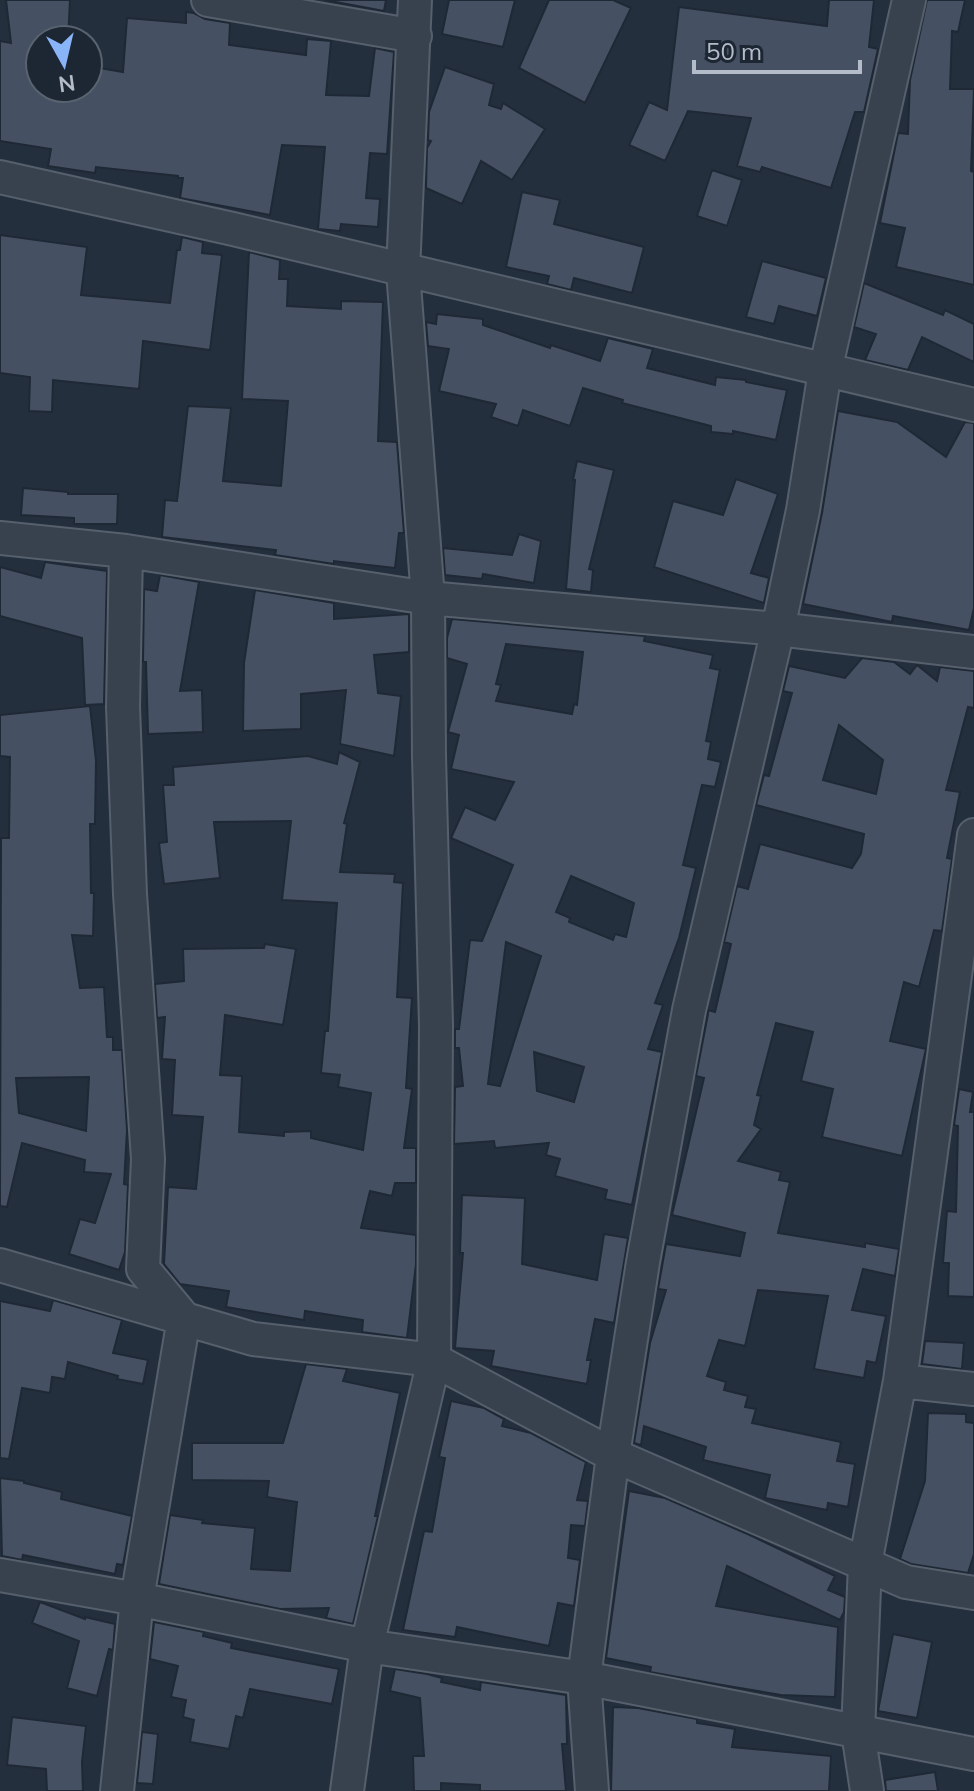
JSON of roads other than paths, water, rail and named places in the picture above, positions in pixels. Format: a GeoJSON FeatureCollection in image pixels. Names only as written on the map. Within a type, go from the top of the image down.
{"type":"FeatureCollection","features":[{"type":"Feature","properties":{"kind":"street"},"geometry":{"type":"LineString","coordinates":[[208,0],[415,36]]}},
{"type":"Feature","properties":{"kind":"street"},"geometry":{"type":"LineString","coordinates":[[347,1791],[367,1646],[434,1360],[436,1025],[428,598],[403,271],[415,0]]}},
{"type":"Feature","properties":{"kind":"street"},"geometry":{"type":"LineString","coordinates":[[592,1791],[584,1678],[613,1455],[643,1262],[689,1010],[778,629],[803,510],[825,371],[909,0]]}},
{"type":"Feature","properties":{"kind":"street"},"geometry":{"type":"LineString","coordinates":[[0,177],[974,405]]}},
{"type":"Feature","properties":{"kind":"street"},"geometry":{"type":"LineString","coordinates":[[0,538],[126,551],[428,598],[778,629],[974,652]]}},
{"type":"Feature","properties":{"kind":"street"},"geometry":{"type":"LineString","coordinates":[[117,1791],[137,1599],[184,1318],[143,1269],[148,1159],[130,894],[123,707],[126,551]]}},
{"type":"Feature","properties":{"kind":"street"},"geometry":{"type":"LineString","coordinates":[[867,1791],[858,1732],[865,1564],[900,1381],[973,841]]}},
{"type":"Feature","properties":{"kind":"street"},"geometry":{"type":"LineString","coordinates":[[0,1265],[253,1339],[434,1360],[613,1455],[906,1582],[974,1593]]}},
{"type":"Feature","properties":{"kind":"street"},"geometry":{"type":"LineString","coordinates":[[900,1381],[974,1389]]}},
{"type":"Feature","properties":{"kind":"street"},"geometry":{"type":"LineString","coordinates":[[0,1575],[137,1599],[367,1646],[584,1678],[974,1754]]}}]}
